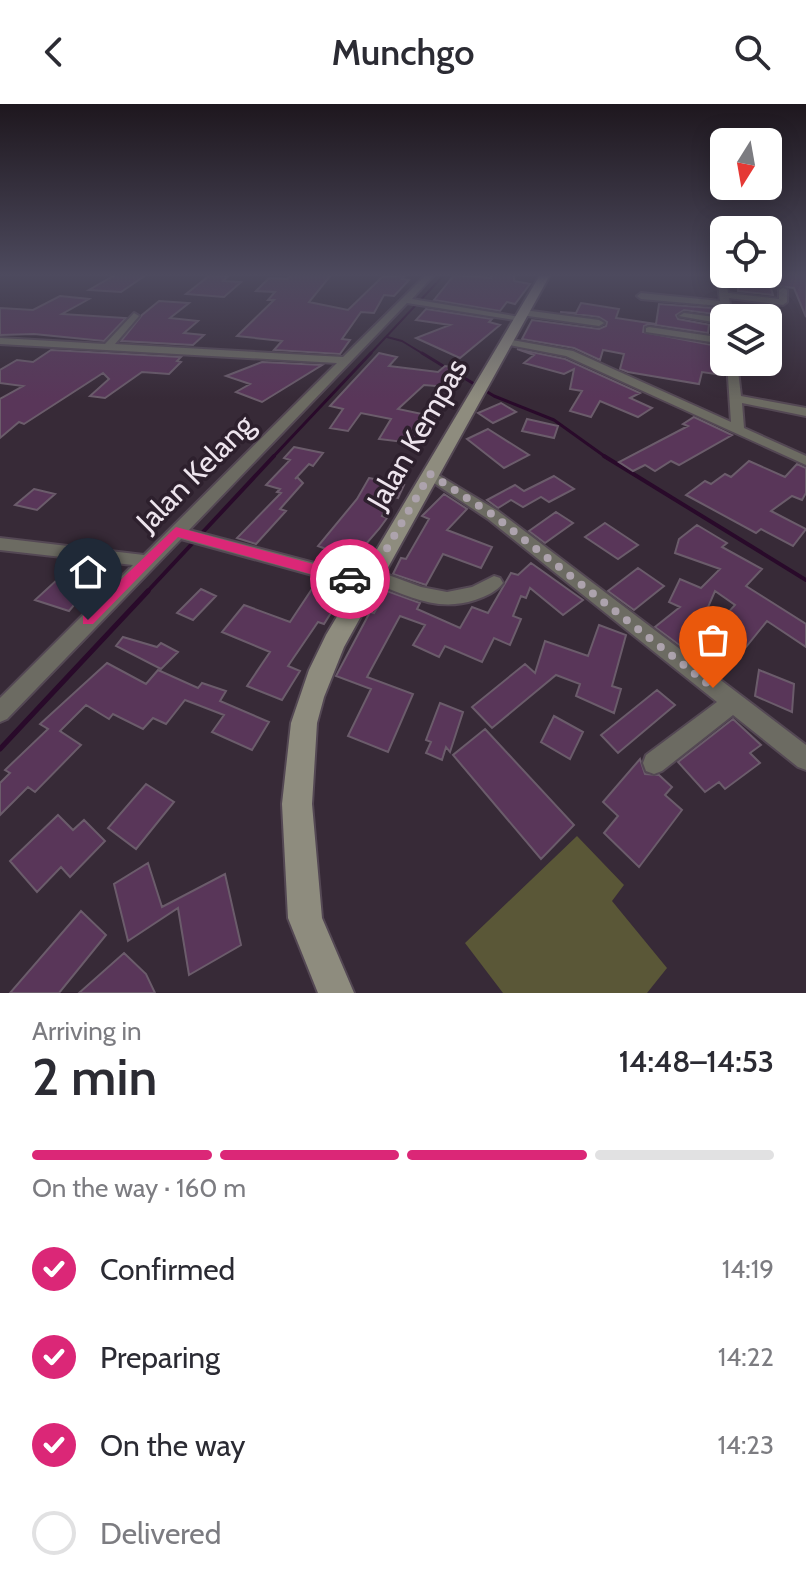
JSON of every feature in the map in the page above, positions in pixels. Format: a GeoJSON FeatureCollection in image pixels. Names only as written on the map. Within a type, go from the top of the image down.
{"type":"FeatureCollection","features":[{"type":"Feature","properties":{"kind":"street"},"geometry":{"type":"LineString","coordinates":[[108,347],[113,336],[128,326],[134,316]]}},
{"type":"Feature","properties":{"kind":"street","name":"Jalan Kelang"},"geometry":{"type":"LineString","coordinates":[[0,712],[348,360],[398,316]]}},
{"type":"Feature","properties":{"kind":"street","name":"Jalan Kempas"},"geometry":{"type":"LineString","coordinates":[[336,993],[307,924],[297,827],[299,734],[319,670],[521,316]]}},
{"type":"Feature","properties":{"kind":"street"},"geometry":{"type":"LineString","coordinates":[[536,316],[599,323]]}},
{"type":"Feature","properties":{"kind":"street"},"geometry":{"type":"LineString","coordinates":[[689,316],[710,319]]}},
{"type":"Feature","properties":{"kind":"street"},"geometry":{"type":"LineString","coordinates":[[649,330],[710,339]]}},
{"type":"Feature","properties":{"kind":"street"},"geometry":{"type":"LineString","coordinates":[[0,341],[348,360]]}},
{"type":"Feature","properties":{"kind":"street"},"geometry":{"type":"LineString","coordinates":[[507,342],[569,353],[806,461]]}},
{"type":"Feature","properties":{"kind":"street"},"geometry":{"type":"LineString","coordinates":[[733,376],[738,428]]}},
{"type":"Feature","properties":{"kind":"street"},"geometry":{"type":"LineString","coordinates":[[735,398],[806,412]]}},
{"type":"Feature","properties":{"kind":"street"},"geometry":{"type":"LineString","coordinates":[[430,474],[493,515],[806,759]]}},
{"type":"Feature","properties":{"kind":"street"},"geometry":{"type":"LineString","coordinates":[[180,533],[446,601],[470,597],[494,583]]}},
{"type":"Feature","properties":{"kind":"street"},"geometry":{"type":"LineString","coordinates":[[0,544],[147,561]]}},
{"type":"Feature","properties":{"kind":"street"},"geometry":{"type":"LineString","coordinates":[[654,763],[733,703]]}},
{"type":"Feature","properties":{"kind":"shaded area"},"geometry":{"type":"Polygon","coordinates":[[[577,836],[624,885],[612,901],[667,968],[647,993],[503,993],[465,943],[577,836]]]}},
{"type":"Feature","properties":{"kind":"building"},"geometry":{"type":"Polygon","coordinates":[[[0,316],[126,318],[104,341],[34,334],[0,335],[0,316]]]}},
{"type":"Feature","properties":{"kind":"building"},"geometry":{"type":"Polygon","coordinates":[[[141,316],[172,316],[170,318],[198,321],[184,333],[204,335],[193,345],[121,341],[141,316]]]}},
{"type":"Feature","properties":{"kind":"building"},"geometry":{"type":"Polygon","coordinates":[[[257,316],[358,316],[342,339],[350,340],[340,354],[274,350],[282,341],[237,336],[257,316]]]}},
{"type":"Feature","properties":{"kind":"building"},"geometry":{"type":"Polygon","coordinates":[[[419,316],[475,316],[492,319],[489,322],[500,325],[460,358],[416,338],[450,325],[416,320],[419,316]]]}},
{"type":"Feature","properties":{"kind":"building"},"geometry":{"type":"Polygon","coordinates":[[[595,316],[617,316],[656,324],[657,316],[677,316],[710,325],[708,333],[649,324],[644,326],[643,332],[710,345],[710,373],[702,372],[699,384],[628,372],[620,369],[624,354],[603,350],[600,360],[574,348],[522,339],[532,320],[599,329],[607,322],[595,316]]]}},
{"type":"Feature","properties":{"kind":"building"},"geometry":{"type":"Polygon","coordinates":[[[517,349],[565,359],[640,393],[630,398],[652,408],[638,417],[600,401],[591,417],[570,411],[582,391],[570,389],[574,369],[564,374],[524,363],[534,355],[517,349]]]}},
{"type":"Feature","properties":{"kind":"building"},"geometry":{"type":"Polygon","coordinates":[[[51,350],[181,357],[177,361],[181,362],[169,374],[142,372],[105,398],[90,396],[109,379],[103,373],[24,424],[19,422],[0,438],[0,399],[23,386],[0,383],[0,370],[17,360],[33,362],[51,350]]]}},
{"type":"Feature","properties":{"kind":"building"},"geometry":{"type":"Polygon","coordinates":[[[379,353],[397,357],[389,366],[438,372],[445,366],[466,369],[448,387],[424,385],[398,409],[436,417],[420,444],[379,439],[391,419],[361,413],[348,431],[330,428],[343,409],[330,406],[379,353]]]}},
{"type":"Feature","properties":{"kind":"building"},"geometry":{"type":"Polygon","coordinates":[[[262,362],[322,365],[262,402],[236,392],[250,384],[226,376],[262,362]]]}},
{"type":"Feature","properties":{"kind":"building"},"geometry":{"type":"Polygon","coordinates":[[[501,403],[516,412],[493,423],[478,413],[501,403]]]}},
{"type":"Feature","properties":{"kind":"building"},"geometry":{"type":"Polygon","coordinates":[[[694,417],[732,435],[679,465],[671,461],[655,471],[645,465],[633,471],[619,462],[688,426],[683,424],[694,417]]]}},
{"type":"Feature","properties":{"kind":"building"},"geometry":{"type":"Polygon","coordinates":[[[527,419],[558,426],[554,438],[522,431],[527,419]]]}},
{"type":"Feature","properties":{"kind":"building"},"geometry":{"type":"Polygon","coordinates":[[[488,429],[529,455],[504,468],[467,439],[488,429]]]}},
{"type":"Feature","properties":{"kind":"building"},"geometry":{"type":"Polygon","coordinates":[[[294,447],[323,453],[313,466],[309,464],[295,479],[297,477],[303,483],[280,509],[286,511],[256,544],[237,538],[281,493],[277,492],[280,489],[266,485],[290,460],[284,458],[294,447]]]}},
{"type":"Feature","properties":{"kind":"building"},"geometry":{"type":"Polygon","coordinates":[[[749,461],[785,477],[797,464],[806,468],[806,493],[802,500],[792,496],[771,511],[806,529],[793,546],[761,529],[756,533],[686,495],[705,481],[711,484],[725,474],[731,477],[749,461]]]}},
{"type":"Feature","properties":{"kind":"building"},"geometry":{"type":"Polygon","coordinates":[[[554,476],[574,489],[549,502],[541,497],[523,507],[511,500],[498,508],[487,500],[515,485],[524,491],[554,476]]]}},
{"type":"Feature","properties":{"kind":"building"},"geometry":{"type":"Polygon","coordinates":[[[369,478],[404,485],[398,498],[392,496],[382,516],[387,518],[379,529],[353,559],[318,546],[357,499],[369,478]]]}},
{"type":"Feature","properties":{"kind":"building"},"geometry":{"type":"Polygon","coordinates":[[[34,489],[55,494],[37,510],[15,505],[34,489]]]}},
{"type":"Feature","properties":{"kind":"building"},"geometry":{"type":"Polygon","coordinates":[[[444,494],[467,509],[447,530],[492,547],[481,568],[443,554],[426,585],[393,574],[401,558],[406,559],[429,519],[422,516],[444,494]]]}},
{"type":"Feature","properties":{"kind":"building"},"geometry":{"type":"Polygon","coordinates":[[[556,512],[573,523],[545,543],[529,531],[556,512]]]}},
{"type":"Feature","properties":{"kind":"building"},"geometry":{"type":"Polygon","coordinates":[[[605,523],[638,545],[618,559],[585,537],[605,523]]]}},
{"type":"Feature","properties":{"kind":"building"},"geometry":{"type":"Polygon","coordinates":[[[697,525],[727,543],[722,547],[762,569],[746,586],[806,624],[806,647],[767,621],[738,657],[707,636],[735,605],[715,591],[696,635],[682,647],[655,627],[680,607],[669,602],[680,579],[701,588],[720,569],[675,553],[679,539],[697,525]]]}},
{"type":"Feature","properties":{"kind":"building"},"geometry":{"type":"Polygon","coordinates":[[[531,563],[583,600],[563,615],[530,588],[526,598],[521,596],[513,616],[521,619],[510,645],[494,638],[482,662],[445,646],[439,657],[413,645],[425,625],[400,616],[367,677],[413,694],[388,752],[348,736],[371,689],[336,676],[370,612],[374,613],[387,591],[420,603],[417,609],[460,628],[472,607],[488,613],[511,573],[518,575],[531,563]]]}},
{"type":"Feature","properties":{"kind":"building"},"geometry":{"type":"Polygon","coordinates":[[[72,566],[100,574],[69,611],[35,600],[72,566]]]}},
{"type":"Feature","properties":{"kind":"building"},"geometry":{"type":"Polygon","coordinates":[[[638,568],[664,586],[634,610],[608,591],[638,568]]]}},
{"type":"Feature","properties":{"kind":"building"},"geometry":{"type":"Polygon","coordinates":[[[316,583],[344,592],[324,624],[318,622],[288,666],[300,671],[282,700],[247,686],[270,652],[222,632],[244,605],[290,622],[316,583]]]}},
{"type":"Feature","properties":{"kind":"building"},"geometry":{"type":"Polygon","coordinates":[[[201,589],[216,596],[193,620],[177,613],[201,589]]]}},
{"type":"Feature","properties":{"kind":"building"},"geometry":{"type":"Polygon","coordinates":[[[599,625],[626,635],[612,686],[621,689],[614,713],[576,696],[580,684],[556,675],[492,728],[472,707],[525,664],[535,673],[545,641],[588,656],[599,625]]]}},
{"type":"Feature","properties":{"kind":"building"},"geometry":{"type":"Polygon","coordinates":[[[123,637],[157,647],[161,643],[178,652],[161,669],[116,646],[123,637]]]}},
{"type":"Feature","properties":{"kind":"building"},"geometry":{"type":"Polygon","coordinates":[[[107,663],[146,684],[158,670],[198,688],[202,683],[226,691],[220,701],[269,722],[252,750],[212,732],[224,715],[185,700],[166,724],[153,718],[143,729],[113,714],[109,719],[86,705],[60,731],[81,745],[35,792],[28,787],[0,815],[0,783],[10,773],[5,770],[48,729],[40,724],[107,663]]]}},
{"type":"Feature","properties":{"kind":"building"},"geometry":{"type":"Polygon","coordinates":[[[759,670],[794,684],[792,712],[755,696],[759,670]]]}},
{"type":"Feature","properties":{"kind":"building"},"geometry":{"type":"Polygon","coordinates":[[[657,690],[675,705],[618,753],[601,735],[657,690]]]}},
{"type":"Feature","properties":{"kind":"building"},"geometry":{"type":"Polygon","coordinates":[[[440,703],[463,712],[450,752],[446,747],[442,760],[426,753],[431,742],[426,740],[440,703]]]}},
{"type":"Feature","properties":{"kind":"building"},"geometry":{"type":"Polygon","coordinates":[[[554,716],[583,732],[570,759],[541,742],[554,716]]]}},
{"type":"Feature","properties":{"kind":"building"},"geometry":{"type":"Polygon","coordinates":[[[733,719],[761,745],[750,753],[760,763],[725,789],[719,782],[705,792],[678,762],[733,719]]]}},
{"type":"Feature","properties":{"kind":"building"},"geometry":{"type":"Polygon","coordinates":[[[485,729],[574,825],[541,859],[453,755],[485,729]]]}},
{"type":"Feature","properties":{"kind":"building"},"geometry":{"type":"Polygon","coordinates":[[[640,759],[645,774],[659,775],[672,787],[665,795],[682,810],[639,867],[604,833],[618,816],[603,802],[640,759]]]}},
{"type":"Feature","properties":{"kind":"building"},"geometry":{"type":"Polygon","coordinates":[[[146,784],[174,802],[136,849],[108,828],[146,784]]]}},
{"type":"Feature","properties":{"kind":"building"},"geometry":{"type":"Polygon","coordinates":[[[58,815],[73,830],[84,820],[105,841],[70,877],[61,867],[37,892],[10,861],[58,815]]]}},
{"type":"Feature","properties":{"kind":"building"},"geometry":{"type":"Polygon","coordinates":[[[148,863],[162,907],[225,874],[241,945],[189,975],[178,908],[128,941],[114,884],[148,863]]]}},
{"type":"Feature","properties":{"kind":"building"},"geometry":{"type":"Polygon","coordinates":[[[81,911],[106,935],[59,993],[10,993],[81,911]]]}},
{"type":"Feature","properties":{"kind":"building"},"geometry":{"type":"Polygon","coordinates":[[[124,953],[146,974],[155,993],[79,993],[124,953]]]}},
{"type":"Feature","properties":{"kind":"waterway"},"geometry":{"type":"LineString","coordinates":[[369,355],[405,316]]}},
{"type":"Feature","properties":{"kind":"waterway"},"geometry":{"type":"LineString","coordinates":[[387,337],[402,341],[425,355]]}},
{"type":"Feature","properties":{"kind":"waterway"},"geometry":{"type":"LineString","coordinates":[[272,458],[371,353]]}},
{"type":"Feature","properties":{"kind":"waterway"},"geometry":{"type":"LineString","coordinates":[[422,353],[448,369]]}},
{"type":"Feature","properties":{"kind":"waterway"},"geometry":{"type":"LineString","coordinates":[[456,373],[494,396],[554,420],[605,457]]}},
{"type":"Feature","properties":{"kind":"waterway"},"geometry":{"type":"LineString","coordinates":[[146,593],[274,456]]}},
{"type":"Feature","properties":{"kind":"waterway"},"geometry":{"type":"LineString","coordinates":[[605,457],[806,580]]}},
{"type":"Feature","properties":{"kind":"waterway"},"geometry":{"type":"LineString","coordinates":[[0,749],[148,591]]}},
{"type":"Feature","properties":{"kind":"way so far"},"geometry":{"type":"LineString","coordinates":[[350,579],[367,583],[430,474],[493,515],[713,688]]}},
{"type":"Feature","properties":{"kind":"route"},"geometry":{"type":"LineString","coordinates":[[88,620],[176,532],[350,579]]}}]}
